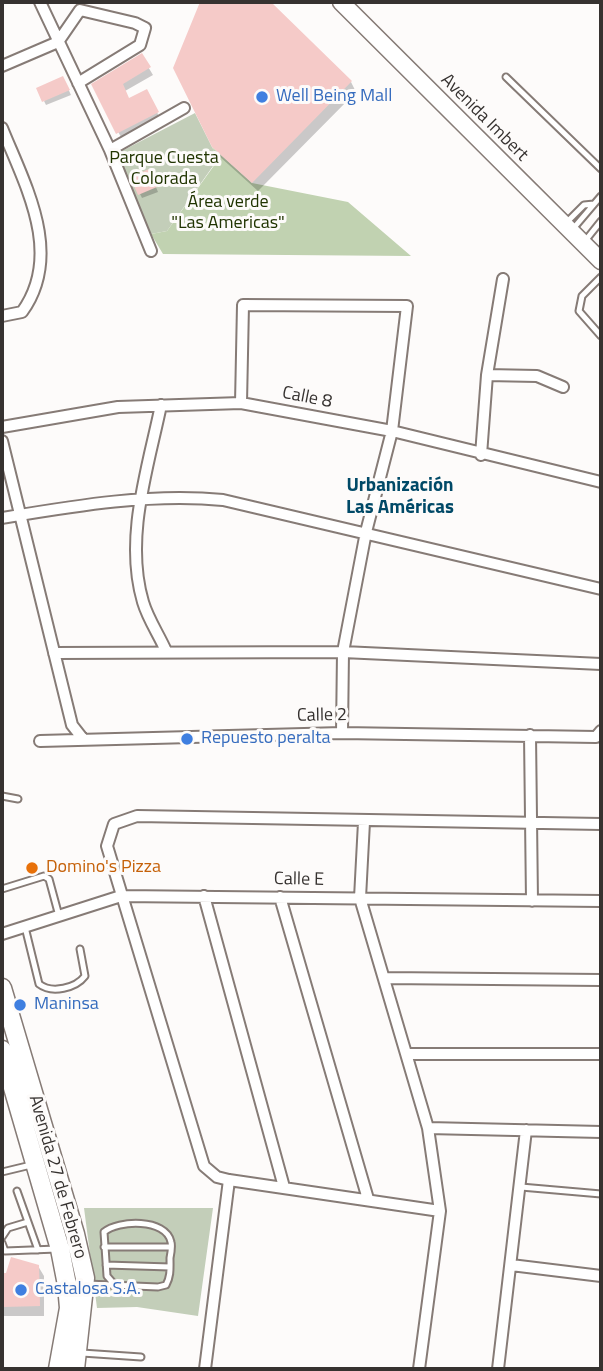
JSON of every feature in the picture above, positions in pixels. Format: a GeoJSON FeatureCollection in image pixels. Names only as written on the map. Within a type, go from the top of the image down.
{"type":"FeatureCollection","features":[{"type":"Feature","properties":{"kind":"main road","name":"Avenida Imbert"},"geometry":{"type":"LineString","coordinates":[[341,2],[601,261]]}},
{"type":"Feature","properties":{"kind":"main road","name":"Avenida 27 de Febrero"},"geometry":{"type":"LineString","coordinates":[[2,988],[75,1234],[84,1283],[77,1361]]}},
{"type":"Feature","properties":{"kind":"main road","name":"Avenida 27 de Febrero"},"geometry":{"type":"LineString","coordinates":[[2,1050],[60,1249],[69,1308],[58,1369]]}},
{"type":"Feature","properties":{"kind":"street"},"geometry":{"type":"LineString","coordinates":[[40,2],[110,150],[151,251]]}},
{"type":"Feature","properties":{"kind":"street"},"geometry":{"type":"LineString","coordinates":[[2,66],[58,42],[80,10],[135,23],[145,28],[140,45],[78,83]]}},
{"type":"Feature","properties":{"kind":"street"},"geometry":{"type":"LineString","coordinates":[[110,150],[184,108]]}},
{"type":"Feature","properties":{"kind":"street"},"geometry":{"type":"LineString","coordinates":[[2,128],[38,216],[40,255],[38,282],[31,299],[22,312],[2,316]]}},
{"type":"Feature","properties":{"kind":"street"},"geometry":{"type":"LineString","coordinates":[[481,455],[487,375],[503,279]]}},
{"type":"Feature","properties":{"kind":"street"},"geometry":{"type":"LineString","coordinates":[[241,403],[243,305],[407,306],[392,432],[366,531],[343,652],[342,733]]}},
{"type":"Feature","properties":{"kind":"street"},"geometry":{"type":"LineString","coordinates":[[487,375],[537,376],[563,387]]}},
{"type":"Feature","properties":{"kind":"street","name":"Calle 8"},"geometry":{"type":"LineString","coordinates":[[2,427],[118,407],[241,403],[392,432],[601,482]]}},
{"type":"Feature","properties":{"kind":"street"},"geometry":{"type":"LineString","coordinates":[[161,404],[134,554],[143,603],[166,651]]}},
{"type":"Feature","properties":{"kind":"street"},"geometry":{"type":"LineString","coordinates":[[2,441],[72,725],[83,739]]}},
{"type":"Feature","properties":{"kind":"street"},"geometry":{"type":"LineString","coordinates":[[2,518],[142,498],[186,496],[223,499],[601,589]]}},
{"type":"Feature","properties":{"kind":"street"},"geometry":{"type":"LineString","coordinates":[[54,653],[343,652],[601,664]]}},
{"type":"Feature","properties":{"kind":"street","name":"Calle 2"},"geometry":{"type":"LineString","coordinates":[[40,741],[342,733],[596,737],[601,731]]}},
{"type":"Feature","properties":{"kind":"street"},"geometry":{"type":"LineString","coordinates":[[530,735],[533,901]]}},
{"type":"Feature","properties":{"kind":"street"},"geometry":{"type":"LineString","coordinates":[[440,1211],[229,1180],[217,1177],[204,1166],[107,846],[114,824],[137,816],[363,822],[601,824]]}},
{"type":"Feature","properties":{"kind":"street"},"geometry":{"type":"LineString","coordinates":[[363,822],[360,898],[428,1128],[440,1211],[419,1369]]}},
{"type":"Feature","properties":{"kind":"street","name":"Calle E"},"geometry":{"type":"LineString","coordinates":[[2,934],[121,896],[601,901]]}},
{"type":"Feature","properties":{"kind":"street"},"geometry":{"type":"LineString","coordinates":[[204,896],[284,1187]]}},
{"type":"Feature","properties":{"kind":"street"},"geometry":{"type":"LineString","coordinates":[[280,897],[368,1199]]}},
{"type":"Feature","properties":{"kind":"street"},"geometry":{"type":"LineString","coordinates":[[384,978],[601,980]]}},
{"type":"Feature","properties":{"kind":"street"},"geometry":{"type":"LineString","coordinates":[[408,1054],[601,1054]]}},
{"type":"Feature","properties":{"kind":"street"},"geometry":{"type":"LineString","coordinates":[[428,1128],[601,1132]]}},
{"type":"Feature","properties":{"kind":"street"},"geometry":{"type":"LineString","coordinates":[[498,1369],[526,1130]]}},
{"type":"Feature","properties":{"kind":"street"},"geometry":{"type":"LineString","coordinates":[[205,1369],[229,1180]]}},
{"type":"Feature","properties":{"kind":"street"},"geometry":{"type":"LineString","coordinates":[[511,1265],[601,1276]]}},
{"type":"Feature","properties":{"kind":"lane"},"geometry":{"type":"LineString","coordinates":[[506,77],[601,169]]}},
{"type":"Feature","properties":{"kind":"lane"},"geometry":{"type":"LineString","coordinates":[[572,233],[601,196]]}},
{"type":"Feature","properties":{"kind":"lane"},"geometry":{"type":"LineString","coordinates":[[572,233],[584,205],[594,204]]}},
{"type":"Feature","properties":{"kind":"lane"},"geometry":{"type":"LineString","coordinates":[[572,233],[601,222]]}},
{"type":"Feature","properties":{"kind":"lane"},"geometry":{"type":"LineString","coordinates":[[601,277],[582,296],[579,312],[601,335]]}},
{"type":"Feature","properties":{"kind":"lane"},"geometry":{"type":"LineString","coordinates":[[2,796],[18,799]]}},
{"type":"Feature","properties":{"kind":"lane"},"geometry":{"type":"LineString","coordinates":[[2,889],[44,876],[49,879],[59,916]]}},
{"type":"Feature","properties":{"kind":"lane"},"geometry":{"type":"LineString","coordinates":[[25,927],[39,984],[44,988],[50,990],[80,982],[85,976],[80,950]]}},
{"type":"Feature","properties":{"kind":"lane"},"geometry":{"type":"LineString","coordinates":[[2,1172],[34,1165]]}},
{"type":"Feature","properties":{"kind":"lane"},"geometry":{"type":"LineString","coordinates":[[520,1187],[601,1194]]}},
{"type":"Feature","properties":{"kind":"lane"},"geometry":{"type":"LineString","coordinates":[[17,1191],[38,1250]]}},
{"type":"Feature","properties":{"kind":"lane"},"geometry":{"type":"LineString","coordinates":[[2,1237],[8,1228],[28,1222]]}},
{"type":"Feature","properties":{"kind":"lane"},"geometry":{"type":"LineString","coordinates":[[84,1283],[161,1287],[169,1281],[170,1267],[171,1241],[164,1230],[144,1225],[108,1228],[104,1232],[107,1276],[114,1284]]}},
{"type":"Feature","properties":{"kind":"lane"},"geometry":{"type":"LineString","coordinates":[[2,1243],[5,1251],[60,1249]]}},
{"type":"Feature","properties":{"kind":"lane"},"geometry":{"type":"LineString","coordinates":[[104,1247],[171,1247]]}},
{"type":"Feature","properties":{"kind":"lane"},"geometry":{"type":"LineString","coordinates":[[106,1265],[170,1267]]}},
{"type":"Feature","properties":{"kind":"lane"},"geometry":{"type":"LineString","coordinates":[[77,1361],[141,1357]]}},
{"type":"Feature","properties":{"kind":"green space","name":"Parque Cuesta Colorada"},"geometry":{"type":"Polygon","coordinates":[[[195,113],[218,159],[167,231],[151,234],[118,153],[195,113]]]}},
{"type":"Feature","properties":{"kind":"green space","name":"Área verde \"Las Americas\""},"geometry":{"type":"Polygon","coordinates":[[[212,147],[252,183],[348,202],[411,256],[163,254],[151,234],[167,231],[218,160],[212,147]]]}},
{"type":"Feature","properties":{"kind":"green space"},"geometry":{"type":"Polygon","coordinates":[[[84,1208],[213,1208],[198,1316],[137,1307],[97,1308],[84,1208]]]}},
{"type":"Feature","properties":{"kind":"building","name":"Well Being Mall"},"geometry":{"type":"Polygon","coordinates":[[[200,2],[271,2],[352,81],[252,183],[212,147],[173,68],[200,2]]]}},
{"type":"Feature","properties":{"kind":"building"},"geometry":{"type":"Polygon","coordinates":[[[142,53],[151,67],[123,84],[129,98],[147,89],[159,112],[116,134],[91,84],[142,53]]]}},
{"type":"Feature","properties":{"kind":"building"},"geometry":{"type":"Polygon","coordinates":[[[63,76],[70,90],[42,102],[36,88],[63,76]]]}},
{"type":"Feature","properties":{"kind":"building"},"geometry":{"type":"Polygon","coordinates":[[[149,169],[157,187],[138,195],[130,177],[149,169]]]}},
{"type":"Feature","properties":{"kind":"building","name":"Castalosa S.A."},"geometry":{"type":"Polygon","coordinates":[[[11,1257],[39,1265],[40,1306],[2,1307],[2,1273],[6,1273],[11,1257]]]}},
{"type":"Feature","properties":{"kind":"place","name":"Well Being Mall"},"geometry":{"type":"Point","coordinates":[262,97]}},
{"type":"Feature","properties":{"kind":"place","name":"Repuesto peralta"},"geometry":{"type":"Point","coordinates":[187,739]}},
{"type":"Feature","properties":{"kind":"place","name":"Domino's Pizza"},"geometry":{"type":"Point","coordinates":[32,868]}},
{"type":"Feature","properties":{"kind":"place","name":"Maninsa"},"geometry":{"type":"Point","coordinates":[20,1005]}},
{"type":"Feature","properties":{"kind":"place","name":"Castalosa S.A."},"geometry":{"type":"Point","coordinates":[21,1290]}},
{"type":"Feature","properties":{"kind":"district","name":"Urbanización Las Américas"},"geometry":{"type":"Point","coordinates":[400,497]}}]}
